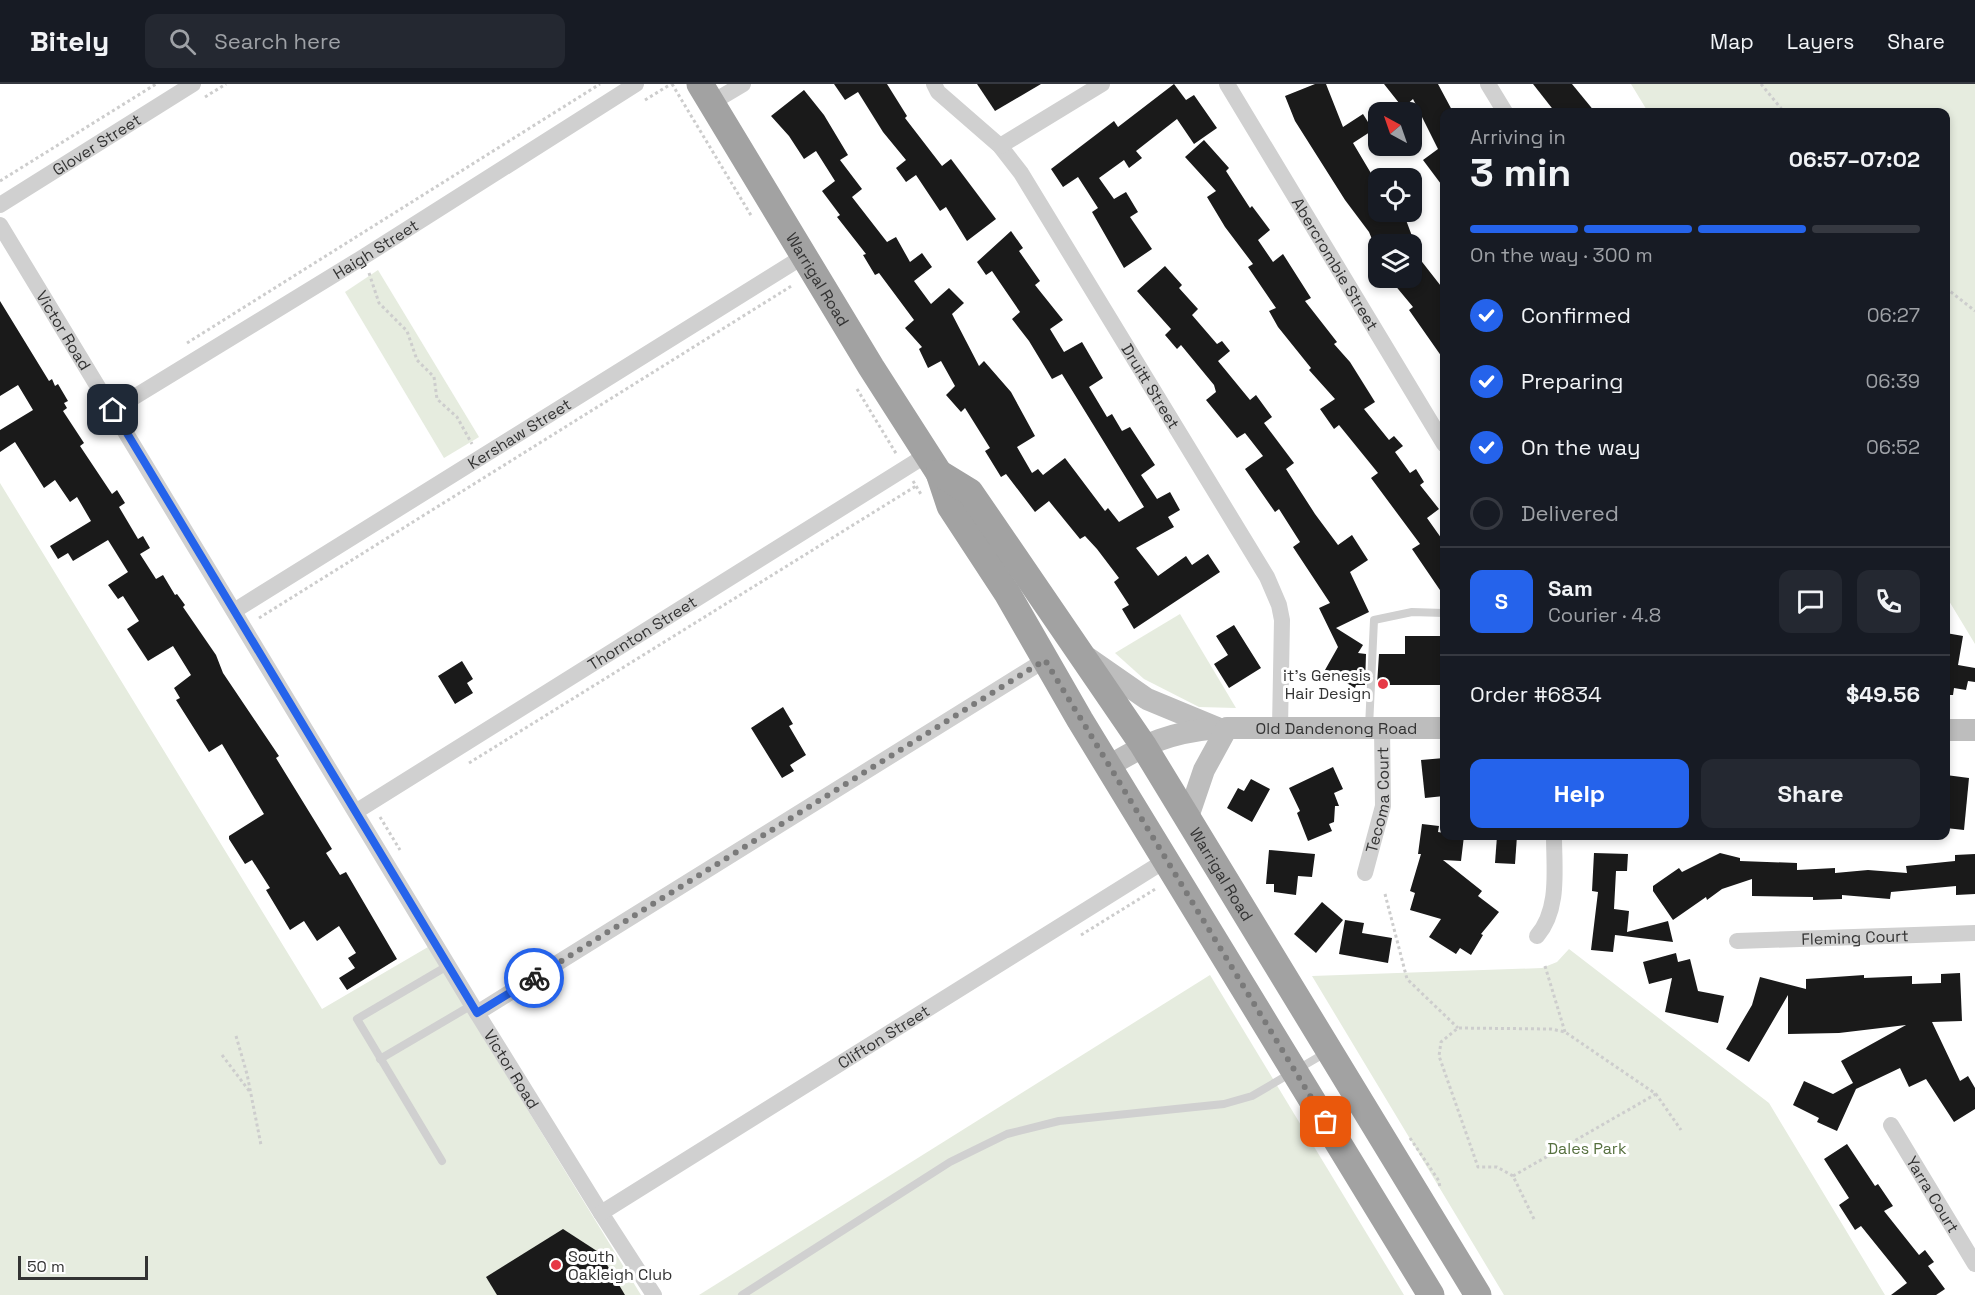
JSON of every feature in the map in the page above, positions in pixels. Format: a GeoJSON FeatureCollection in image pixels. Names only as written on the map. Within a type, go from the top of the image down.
{"type":"FeatureCollection","features":[{"type":"Feature","properties":{"kind":"highway","name":"Warrigal Road"},"geometry":{"type":"LineString","coordinates":[[705,93],[794,262],[934,464],[950,506],[1007,593],[1108,766],[1158,866],[1296,1071],[1431,1295]]}},
{"type":"Feature","properties":{"kind":"highway","name":"Warrigal Road"},"geometry":{"type":"LineString","coordinates":[[934,464],[970,492],[1143,745],[1478,1295]]}},
{"type":"Feature","properties":{"kind":"main road"},"geometry":{"type":"LineString","coordinates":[[1079,652],[1147,699],[1222,728],[1204,770],[1188,817]]}},
{"type":"Feature","properties":{"kind":"main road","name":"Old Dandenong Road"},"geometry":{"type":"LineString","coordinates":[[1108,766],[1143,745],[1172,734],[1222,728],[1440,728]]}},
{"type":"Feature","properties":{"kind":"main road"},"geometry":{"type":"LineString","coordinates":[[1950,730],[1975,730]]}},
{"type":"Feature","properties":{"kind":"street","name":"Glover Street"},"geometry":{"type":"LineString","coordinates":[[0,205],[193,84]]}},
{"type":"Feature","properties":{"kind":"street","name":"Haigh Street"},"geometry":{"type":"LineString","coordinates":[[113,410],[360,259],[636,84]]}},
{"type":"Feature","properties":{"kind":"street"},"geometry":{"type":"LineString","coordinates":[[705,93],[743,84]]}},
{"type":"Feature","properties":{"kind":"street","name":"Druitt Street"},"geometry":{"type":"LineString","coordinates":[[934,84],[938,92],[1000,146],[1021,173],[1274,590],[1282,620],[1280,727]]}},
{"type":"Feature","properties":{"kind":"street"},"geometry":{"type":"LineString","coordinates":[[1000,146],[1102,84]]}},
{"type":"Feature","properties":{"kind":"street","name":"Abercrombie Street"},"geometry":{"type":"LineString","coordinates":[[1227,84],[1440,437]]}},
{"type":"Feature","properties":{"kind":"street"},"geometry":{"type":"LineString","coordinates":[[1488,84],[1503,108]]}},
{"type":"Feature","properties":{"kind":"street","name":"Victor Road"},"geometry":{"type":"LineString","coordinates":[[0,225],[475,1009],[600,1213],[654,1295]]}},
{"type":"Feature","properties":{"kind":"street","name":"Kershaw Street"},"geometry":{"type":"LineString","coordinates":[[234,611],[794,262]]}},
{"type":"Feature","properties":{"kind":"street","name":"Thornton Street"},"geometry":{"type":"LineString","coordinates":[[357,811],[905,469],[934,464]]}},
{"type":"Feature","properties":{"kind":"street"},"geometry":{"type":"LineString","coordinates":[[475,1009],[1045,660]]}},
{"type":"Feature","properties":{"kind":"street","name":"Tecoma Court"},"geometry":{"type":"LineString","coordinates":[[1365,873],[1383,806],[1375,727]]}},
{"type":"Feature","properties":{"kind":"street"},"geometry":{"type":"LineString","coordinates":[[1537,936],[1547,923],[1552,904],[1554,840]]}},
{"type":"Feature","properties":{"kind":"street","name":"Clifton Street"},"geometry":{"type":"LineString","coordinates":[[600,1213],[1158,866]]}},
{"type":"Feature","properties":{"kind":"street","name":"Fleming Court"},"geometry":{"type":"LineString","coordinates":[[1737,941],[1975,933]]}},
{"type":"Feature","properties":{"kind":"street","name":"Yarra Court"},"geometry":{"type":"LineString","coordinates":[[1891,1125],[1975,1264]]}},
{"type":"Feature","properties":{"kind":"lane"},"geometry":{"type":"LineString","coordinates":[[1375,727],[1374,620],[1412,612],[1440,613]]}},
{"type":"Feature","properties":{"kind":"lane"},"geometry":{"type":"LineString","coordinates":[[442,1161],[357,1019],[449,965]]}},
{"type":"Feature","properties":{"kind":"lane"},"geometry":{"type":"LineString","coordinates":[[380,1059],[475,1009]]}},
{"type":"Feature","properties":{"kind":"lane"},"geometry":{"type":"LineString","coordinates":[[742,1295],[950,1162],[1007,1134],[1059,1121],[1224,1104],[1252,1096],[1330,1050]]}},
{"type":"Feature","properties":{"kind":"path"},"geometry":{"type":"LineString","coordinates":[[0,181],[156,84]]}},
{"type":"Feature","properties":{"kind":"path"},"geometry":{"type":"LineString","coordinates":[[179,348],[600,84]]}},
{"type":"Feature","properties":{"kind":"path"},"geometry":{"type":"LineString","coordinates":[[672,84],[757,224]]}},
{"type":"Feature","properties":{"kind":"path"},"geometry":{"type":"LineString","coordinates":[[1761,84],[1781,108]]}},
{"type":"Feature","properties":{"kind":"path"},"geometry":{"type":"LineString","coordinates":[[360,259],[372,278],[379,303],[407,331],[417,360],[434,377],[437,399],[457,417],[481,459]]}},
{"type":"Feature","properties":{"kind":"path"},"geometry":{"type":"LineString","coordinates":[[794,262],[793,285],[800,295]]}},
{"type":"Feature","properties":{"kind":"path"},"geometry":{"type":"LineString","coordinates":[[259,618],[793,285]]}},
{"type":"Feature","properties":{"kind":"path"},"geometry":{"type":"LineString","coordinates":[[1950,291],[1975,311]]}},
{"type":"Feature","properties":{"kind":"path"},"geometry":{"type":"LineString","coordinates":[[854,385],[928,506]]}},
{"type":"Feature","properties":{"kind":"path"},"geometry":{"type":"LineString","coordinates":[[461,768],[916,486]]}},
{"type":"Feature","properties":{"kind":"path"},"geometry":{"type":"LineString","coordinates":[[1078,937],[1159,887],[1158,866]]}},
{"type":"Feature","properties":{"kind":"path"},"geometry":{"type":"LineString","coordinates":[[1385,894],[1407,979],[1458,1028]]}},
{"type":"Feature","properties":{"kind":"path"},"geometry":{"type":"LineString","coordinates":[[1545,966],[1565,1032]]}},
{"type":"Feature","properties":{"kind":"path"},"geometry":{"type":"LineString","coordinates":[[1534,1219],[1513,1176],[1497,1167],[1478,1167],[1438,1049],[1445,1038],[1458,1028],[1551,1029],[1565,1032],[1656,1094],[1681,1130]]}},
{"type":"Feature","properties":{"kind":"path"},"geometry":{"type":"LineString","coordinates":[[236,1036],[251,1093],[261,1145]]}},
{"type":"Feature","properties":{"kind":"path"},"geometry":{"type":"LineString","coordinates":[[222,1055],[251,1093]]}},
{"type":"Feature","properties":{"kind":"path"},"geometry":{"type":"LineString","coordinates":[[1513,1176],[1656,1094]]}},
{"type":"Feature","properties":{"kind":"green space"},"geometry":{"type":"Polygon","coordinates":[[[1631,84],[1975,84],[1975,644],[1950,603],[1950,108],[1646,108],[1631,84]]]}},
{"type":"Feature","properties":{"kind":"green space"},"geometry":{"type":"Polygon","coordinates":[[[378,270],[479,437],[444,458],[345,292],[378,270]]]}},
{"type":"Feature","properties":{"kind":"green space"},"geometry":{"type":"Polygon","coordinates":[[[0,483],[322,1009],[428,947],[641,1295],[0,1295],[0,483]]]}},
{"type":"Feature","properties":{"kind":"green space"},"geometry":{"type":"Polygon","coordinates":[[[1180,614],[1236,708],[1199,707],[1144,679],[1115,653],[1180,614]]]}},
{"type":"Feature","properties":{"kind":"green space","name":"Dales Park"},"geometry":{"type":"Polygon","coordinates":[[[1569,949],[1769,1103],[1885,1295],[1504,1295],[1312,976],[1542,968],[1557,962],[1569,949]]]}},
{"type":"Feature","properties":{"kind":"green space"},"geometry":{"type":"Polygon","coordinates":[[[1210,975],[1404,1295],[699,1295],[1210,975]]]}},
{"type":"Feature","properties":{"kind":"building"},"geometry":{"type":"Polygon","coordinates":[[[834,84],[887,84],[907,116],[905,118],[942,166],[951,159],[996,219],[967,241],[946,207],[940,211],[916,175],[906,182],[896,168],[906,160],[883,132],[858,92],[845,100],[834,84]]]}},
{"type":"Feature","properties":{"kind":"building"},"geometry":{"type":"Polygon","coordinates":[[[977,84],[1041,84],[995,111],[977,84]]]}},
{"type":"Feature","properties":{"kind":"building"},"geometry":{"type":"Polygon","coordinates":[[[1174,84],[1186,100],[1194,95],[1217,128],[1194,144],[1177,119],[1136,151],[1142,158],[1129,168],[1124,160],[1099,178],[1114,199],[1126,192],[1138,212],[1130,217],[1152,249],[1124,268],[1092,212],[1098,208],[1078,177],[1063,187],[1051,169],[1114,121],[1118,127],[1174,84]]]}},
{"type":"Feature","properties":{"kind":"building"},"geometry":{"type":"Polygon","coordinates":[[[1315,84],[1326,84],[1343,127],[1363,114],[1368,122],[1368,133],[1353,143],[1368,168],[1368,222],[1407,222],[1411,234],[1370,234],[1345,200],[1295,121],[1285,96],[1315,84]]]}},
{"type":"Feature","properties":{"kind":"building"},"geometry":{"type":"Polygon","coordinates":[[[1384,84],[1438,84],[1451,108],[1440,108],[1440,183],[1423,160],[1438,149],[1422,117],[1422,102],[1414,102],[1413,99],[1410,102],[1398,102],[1384,84]]]}},
{"type":"Feature","properties":{"kind":"building"},"geometry":{"type":"Polygon","coordinates":[[[1533,84],[1572,84],[1592,108],[1552,108],[1533,84]]]}},
{"type":"Feature","properties":{"kind":"building"},"geometry":{"type":"Polygon","coordinates":[[[804,90],[824,115],[848,155],[840,160],[862,189],[852,197],[887,242],[896,237],[910,262],[922,253],[932,267],[914,281],[931,304],[949,288],[964,303],[952,314],[979,366],[984,361],[1011,392],[1035,436],[1017,447],[1032,473],[1038,469],[1043,475],[1065,458],[1105,511],[1108,508],[1119,522],[1144,507],[1062,374],[1052,379],[1029,341],[1012,319],[1020,312],[992,271],[986,275],[977,262],[1011,231],[1023,248],[1019,251],[1040,281],[1035,285],[1063,320],[1050,329],[1064,352],[1082,342],[1103,378],[1089,387],[1107,417],[1112,414],[1122,431],[1130,427],[1155,465],[1141,475],[1157,499],[1170,492],[1180,510],[1168,517],[1174,527],[1136,548],[1158,576],[1186,556],[1192,565],[1208,554],[1220,572],[1134,629],[1122,609],[1129,605],[1114,582],[1119,578],[1097,549],[1085,536],[1080,539],[1049,501],[1035,512],[1006,474],[1001,477],[985,451],[990,448],[965,408],[961,412],[946,395],[955,386],[941,361],[928,368],[919,349],[922,347],[905,328],[914,320],[879,273],[875,275],[863,255],[866,254],[837,217],[840,215],[822,191],[835,181],[816,151],[804,159],[789,136],[771,116],[804,90]]]}},
{"type":"Feature","properties":{"kind":"building"},"geometry":{"type":"Polygon","coordinates":[[[1204,140],[1229,168],[1226,171],[1250,208],[1252,206],[1270,230],[1258,240],[1273,262],[1283,254],[1311,298],[1305,301],[1337,342],[1334,344],[1350,362],[1375,402],[1364,409],[1389,440],[1394,436],[1403,446],[1395,452],[1410,473],[1416,469],[1424,482],[1420,485],[1439,509],[1427,518],[1440,536],[1440,590],[1412,549],[1420,544],[1371,478],[1378,473],[1339,425],[1334,429],[1320,409],[1335,399],[1309,370],[1311,368],[1278,327],[1269,311],[1276,308],[1248,267],[1253,264],[1225,227],[1207,197],[1216,191],[1185,157],[1204,140]]]}},
{"type":"Feature","properties":{"kind":"building"},"geometry":{"type":"Polygon","coordinates":[[[1422,262],[1440,285],[1440,354],[1409,310],[1413,307],[1397,288],[1422,288],[1422,262]]]}},
{"type":"Feature","properties":{"kind":"building"},"geometry":{"type":"Polygon","coordinates":[[[1165,266],[1182,285],[1179,288],[1198,309],[1192,315],[1217,344],[1222,341],[1230,351],[1218,361],[1250,400],[1256,395],[1272,417],[1264,423],[1294,463],[1286,469],[1315,514],[1338,545],[1352,535],[1368,560],[1350,572],[1369,612],[1336,628],[1363,645],[1358,653],[1366,654],[1365,685],[1356,685],[1355,688],[1325,670],[1338,647],[1319,608],[1330,603],[1293,547],[1300,542],[1279,509],[1275,512],[1245,469],[1263,456],[1245,433],[1237,438],[1206,400],[1216,392],[1214,385],[1181,345],[1177,349],[1165,335],[1171,329],[1137,291],[1165,266]]]}},
{"type":"Feature","properties":{"kind":"building"},"geometry":{"type":"Polygon","coordinates":[[[0,301],[49,381],[52,379],[55,386],[58,384],[68,401],[64,403],[67,408],[63,411],[84,443],[80,446],[112,494],[117,490],[125,503],[119,507],[138,539],[143,536],[150,548],[140,554],[156,579],[163,575],[175,595],[177,594],[185,605],[183,607],[216,655],[223,673],[279,756],[276,758],[332,849],[326,853],[340,875],[346,872],[397,959],[347,990],[339,978],[355,968],[348,958],[356,953],[339,926],[317,941],[304,921],[290,930],[266,890],[270,888],[252,860],[245,864],[229,839],[229,836],[264,814],[222,744],[209,752],[176,700],[180,698],[174,688],[191,675],[173,646],[148,661],[127,629],[139,621],[123,596],[118,599],[108,585],[128,572],[108,540],[73,561],[68,553],[58,559],[50,546],[91,521],[77,497],[70,502],[55,480],[44,488],[15,442],[0,452],[0,430],[33,410],[18,385],[0,396],[0,301]]]}},
{"type":"Feature","properties":{"kind":"building"},"geometry":{"type":"Polygon","coordinates":[[[1234,625],[1261,668],[1229,688],[1214,664],[1228,655],[1216,636],[1234,625]]]}},
{"type":"Feature","properties":{"kind":"building"},"geometry":{"type":"Polygon","coordinates":[[[1950,634],[1963,636],[1958,665],[1975,668],[1975,682],[1968,681],[1966,690],[1954,688],[1953,695],[1950,695],[1950,634]]]}},
{"type":"Feature","properties":{"kind":"building"},"geometry":{"type":"Polygon","coordinates":[[[1405,636],[1440,636],[1440,685],[1377,685],[1379,654],[1405,654],[1405,636]]]}},
{"type":"Feature","properties":{"kind":"building"},"geometry":{"type":"Polygon","coordinates":[[[462,661],[473,679],[467,683],[473,693],[455,704],[438,676],[462,661]]]}},
{"type":"Feature","properties":{"kind":"building"},"geometry":{"type":"Polygon","coordinates":[[[783,707],[793,724],[789,726],[806,755],[790,765],[794,771],[782,778],[751,728],[783,707]]]}},
{"type":"Feature","properties":{"kind":"building"},"geometry":{"type":"Polygon","coordinates":[[[1440,758],[1440,796],[1425,798],[1421,760],[1440,758]]]}},
{"type":"Feature","properties":{"kind":"building"},"geometry":{"type":"Polygon","coordinates":[[[1333,767],[1343,789],[1334,793],[1339,806],[1335,806],[1334,822],[1329,824],[1332,831],[1308,841],[1297,813],[1300,811],[1289,788],[1333,767]]]}},
{"type":"Feature","properties":{"kind":"building"},"geometry":{"type":"Polygon","coordinates":[[[1950,776],[1969,778],[1964,830],[1950,828],[1950,776]]]}},
{"type":"Feature","properties":{"kind":"building"},"geometry":{"type":"Polygon","coordinates":[[[1251,779],[1270,789],[1252,822],[1227,808],[1238,788],[1244,791],[1251,779]]]}},
{"type":"Feature","properties":{"kind":"building"},"geometry":{"type":"Polygon","coordinates":[[[1422,824],[1439,826],[1440,840],[1464,840],[1461,861],[1443,860],[1482,891],[1478,896],[1499,912],[1481,934],[1483,935],[1471,955],[1460,948],[1456,954],[1429,937],[1441,919],[1410,910],[1415,893],[1410,891],[1421,854],[1418,854],[1422,824]]]}},
{"type":"Feature","properties":{"kind":"building"},"geometry":{"type":"Polygon","coordinates":[[[1497,840],[1517,840],[1515,864],[1495,863],[1497,840]]]}},
{"type":"Feature","properties":{"kind":"building"},"geometry":{"type":"Polygon","coordinates":[[[1269,850],[1315,854],[1312,877],[1298,876],[1296,895],[1274,892],[1274,884],[1266,884],[1269,850]]]}},
{"type":"Feature","properties":{"kind":"building"},"geometry":{"type":"Polygon","coordinates":[[[1594,853],[1628,854],[1627,871],[1616,871],[1614,909],[1629,911],[1627,932],[1668,921],[1673,942],[1615,935],[1613,952],[1591,950],[1598,892],[1592,891],[1594,853]]]}},
{"type":"Feature","properties":{"kind":"building"},"geometry":{"type":"Polygon","coordinates":[[[1720,853],[1740,858],[1740,861],[1797,863],[1797,870],[1835,868],[1835,873],[1868,870],[1907,873],[1906,866],[1955,861],[1955,855],[1975,854],[1975,894],[1956,895],[1956,886],[1891,892],[1890,899],[1842,895],[1842,899],[1813,900],[1813,897],[1752,896],[1752,879],[1722,889],[1707,900],[1706,897],[1673,920],[1653,891],[1653,886],[1679,868],[1682,872],[1720,853]]]}},
{"type":"Feature","properties":{"kind":"building"},"geometry":{"type":"Polygon","coordinates":[[[1322,902],[1343,920],[1316,953],[1294,934],[1322,902]]]}},
{"type":"Feature","properties":{"kind":"building"},"geometry":{"type":"Polygon","coordinates":[[[1345,920],[1364,923],[1362,933],[1392,938],[1388,963],[1339,954],[1345,920]]]}},
{"type":"Feature","properties":{"kind":"building"},"geometry":{"type":"Polygon","coordinates":[[[1676,953],[1678,962],[1690,959],[1698,991],[1724,996],[1718,1023],[1665,1012],[1672,978],[1649,984],[1643,962],[1676,953]]]}},
{"type":"Feature","properties":{"kind":"building"},"geometry":{"type":"Polygon","coordinates":[[[1960,973],[1962,1021],[1932,1022],[1960,1081],[1968,1076],[1975,1088],[1975,1109],[1954,1122],[1926,1079],[1909,1087],[1900,1068],[1856,1089],[1837,1131],[1817,1122],[1819,1118],[1793,1105],[1804,1081],[1833,1094],[1853,1083],[1841,1061],[1906,1025],[1839,1033],[1788,1034],[1788,995],[1749,1062],[1726,1049],[1752,1005],[1760,977],[1806,989],[1806,979],[1864,975],[1864,978],[1912,976],[1912,984],[1941,983],[1941,974],[1960,973]]]}},
{"type":"Feature","properties":{"kind":"building"},"geometry":{"type":"Polygon","coordinates":[[[1847,1144],[1875,1186],[1878,1184],[1893,1206],[1884,1211],[1919,1255],[1925,1250],[1934,1262],[1928,1266],[1945,1289],[1936,1295],[1891,1295],[1907,1283],[1861,1226],[1855,1230],[1839,1205],[1849,1198],[1824,1159],[1847,1144]]]}},
{"type":"Feature","properties":{"kind":"building","name":"South Oakleigh Club"},"geometry":{"type":"Polygon","coordinates":[[[563,1229],[600,1253],[625,1295],[497,1295],[486,1277],[563,1229]]]}},
{"type":"Feature","properties":{"kind":"way so far"},"geometry":{"type":"LineString","coordinates":[[534,978],[1045,660],[1326,1122]]}},
{"type":"Feature","properties":{"kind":"place","name":"it's Genesis Hair Design"},"geometry":{"type":"Point","coordinates":[1383,684]}},
{"type":"Feature","properties":{"kind":"place","name":"South Oakleigh Club"},"geometry":{"type":"Point","coordinates":[556,1265]}},
{"type":"Feature","properties":{"kind":"route"},"geometry":{"type":"LineString","coordinates":[[113,410],[477,1013],[534,978]]}}]}
